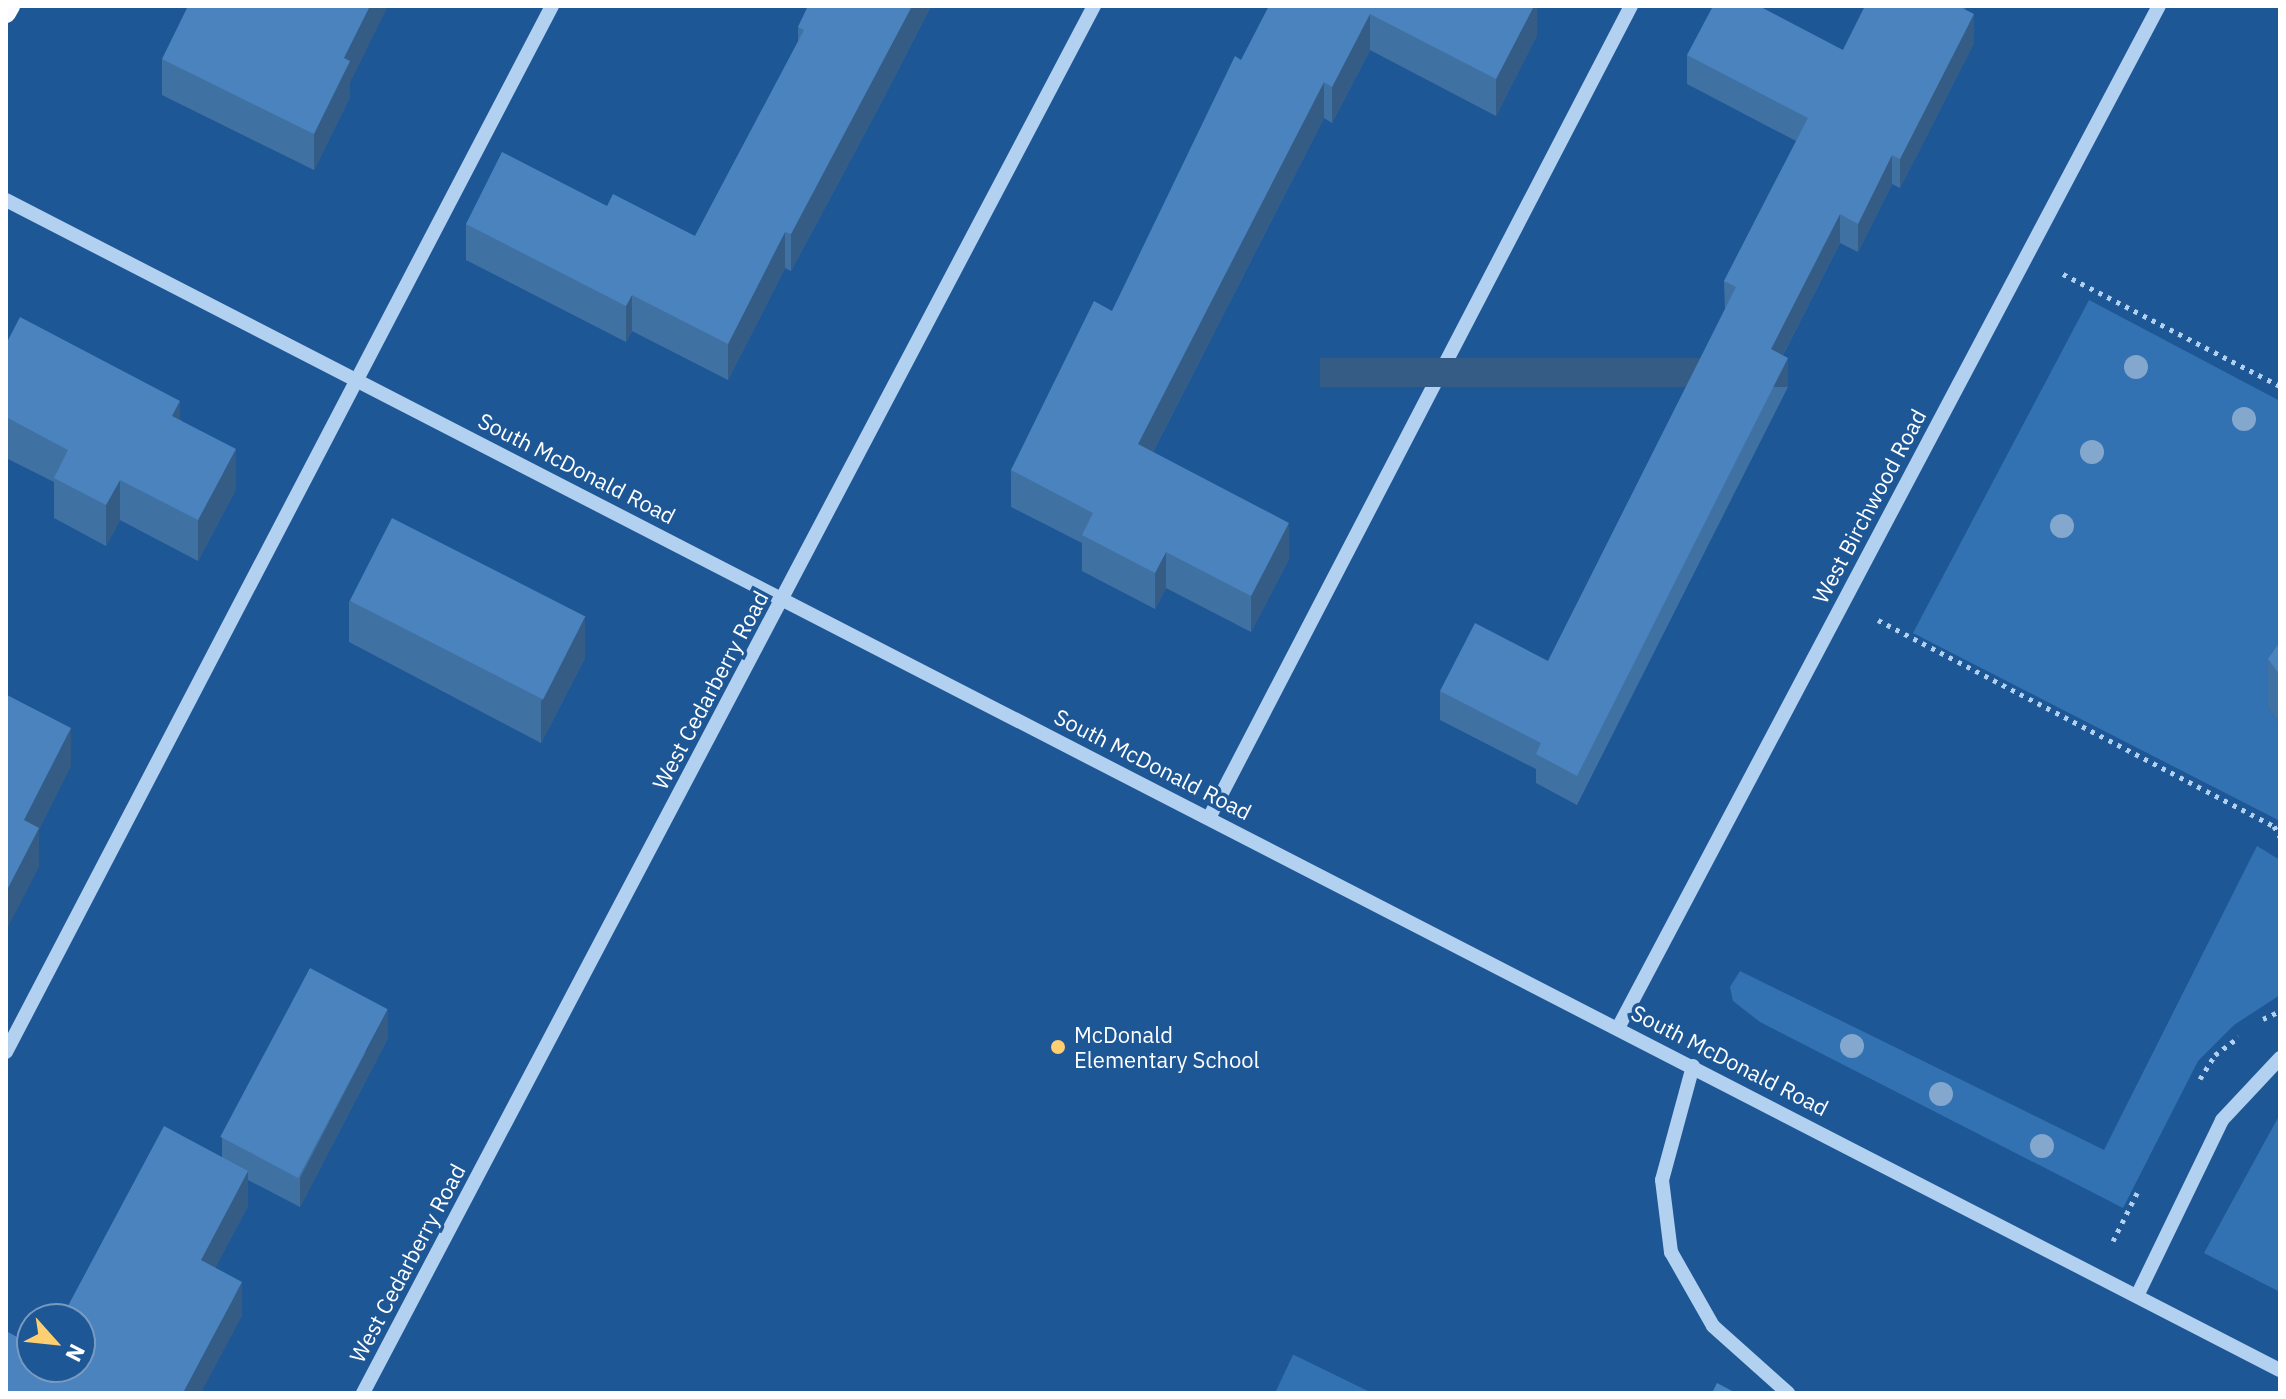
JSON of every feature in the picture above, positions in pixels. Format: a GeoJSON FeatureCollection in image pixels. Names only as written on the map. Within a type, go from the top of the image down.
{"type":"FeatureCollection","features":[{"type":"Feature","properties":{"kind":"main road"},"geometry":{"type":"LineString","coordinates":[[6,13],[10,6]]}},
{"type":"Feature","properties":{"kind":"street"},"geometry":{"type":"LineString","coordinates":[[6,1052],[552,6]]}},
{"type":"Feature","properties":{"kind":"street","name":"West Cedarberry Road"},"geometry":{"type":"LineString","coordinates":[[363,1393],[1094,6]]}},
{"type":"Feature","properties":{"kind":"street"},"geometry":{"type":"LineString","coordinates":[[1209,818],[1631,6]]}},
{"type":"Feature","properties":{"kind":"street","name":"West Birchwood Road"},"geometry":{"type":"LineString","coordinates":[[1618,1028],[2159,6]]}},
{"type":"Feature","properties":{"kind":"street","name":"South McDonald Road"},"geometry":{"type":"LineString","coordinates":[[6,200],[2280,1370]]}},
{"type":"Feature","properties":{"kind":"street"},"geometry":{"type":"LineString","coordinates":[[2137,1296],[2222,1120],[2280,1058]]}},
{"type":"Feature","properties":{"kind":"street"},"geometry":{"type":"LineString","coordinates":[[1693,1066],[1662,1180],[1671,1252],[1713,1326],[1788,1393]]}},
{"type":"Feature","properties":{"kind":"path"},"geometry":{"type":"LineString","coordinates":[[2027,256],[2280,386]]}},
{"type":"Feature","properties":{"kind":"path"},"geometry":{"type":"LineString","coordinates":[[1843,602],[2274,826],[2280,837]]}},
{"type":"Feature","properties":{"kind":"shaded area"},"geometry":{"type":"Polygon","coordinates":[[[2089,300],[2280,401],[2280,691],[2268,708],[2280,724],[2280,821],[1913,633],[2089,300]]]}},
{"type":"Feature","properties":{"kind":"shaded area"},"geometry":{"type":"Polygon","coordinates":[[[2257,846],[2280,860],[2280,995],[2234,1025],[2198,1061],[2123,1208],[1760,1022],[1733,1001],[1730,987],[1740,971],[2104,1150],[2257,846]]]}},
{"type":"Feature","properties":{"kind":"shaded area"},"geometry":{"type":"Polygon","coordinates":[[[2280,1114],[2280,1292],[2204,1253],[2280,1114]]]}},
{"type":"Feature","properties":{"kind":"shaded area"},"geometry":{"type":"Polygon","coordinates":[[[1294,1355],[1372,1393],[1275,1393],[1294,1355]]]}},
{"type":"Feature","properties":{"kind":"building"},"geometry":{"type":"Polygon","coordinates":[[[188,6],[370,6],[344,58],[350,61],[314,134],[162,59],[188,6]]]}},
{"type":"Feature","properties":{"kind":"building"},"geometry":{"type":"Polygon","coordinates":[[[808,6],[912,6],[791,234],[785,232],[728,344],[632,295],[626,306],[466,224],[502,152],[607,206],[613,194],[695,236],[804,30],[798,27],[808,6]]]}},
{"type":"Feature","properties":{"kind":"building"},"geometry":{"type":"Polygon","coordinates":[[[1269,6],[1534,6],[1496,79],[1370,14],[1332,87],[1324,82],[1138,444],[1289,523],[1251,596],[1166,552],[1155,573],[1082,535],[1093,513],[1011,470],[1094,301],[1112,311],[1235,56],[1241,60],[1269,6]]]}},
{"type":"Feature","properties":{"kind":"building"},"geometry":{"type":"Polygon","coordinates":[[[1713,6],[1759,6],[1843,50],[1865,6],[1958,6],[1974,14],[1900,159],[1892,155],[1858,224],[1840,214],[1771,349],[1788,358],[1577,776],[1536,754],[1541,743],[1440,691],[1475,623],[1548,661],[1736,287],[1724,281],[1808,118],[1687,55],[1713,6]]]}},
{"type":"Feature","properties":{"kind":"building"},"geometry":{"type":"Polygon","coordinates":[[[20,317],[180,401],[172,416],[236,449],[198,520],[120,480],[106,505],[54,478],[68,450],[6,417],[6,344],[20,317]]]}},
{"type":"Feature","properties":{"kind":"building"},"geometry":{"type":"Polygon","coordinates":[[[392,518],[585,617],[543,699],[350,601],[392,518]]]}},
{"type":"Feature","properties":{"kind":"building"},"geometry":{"type":"Polygon","coordinates":[[[2280,642],[2280,675],[2268,659],[2280,642]]]}},
{"type":"Feature","properties":{"kind":"building"},"geometry":{"type":"Polygon","coordinates":[[[7,695],[71,728],[24,820],[39,828],[6,892],[6,698],[7,695]]]}},
{"type":"Feature","properties":{"kind":"building"},"geometry":{"type":"Polygon","coordinates":[[[310,968],[388,1009],[298,1178],[220,1137],[310,968]]]}},
{"type":"Feature","properties":{"kind":"building"},"geometry":{"type":"Polygon","coordinates":[[[164,1126],[248,1171],[201,1260],[242,1282],[183,1393],[6,1393],[6,1331],[16,1336],[16,1383],[96,1383],[96,1303],[70,1303],[164,1126]]]}},
{"type":"Feature","properties":{"kind":"building"},"geometry":{"type":"Polygon","coordinates":[[[1717,1383],[1736,1393],[1712,1393],[1717,1383]]]}},
{"type":"Feature","properties":{"kind":"place","name":"McDonald Elementary School"},"geometry":{"type":"Point","coordinates":[1058,1047]}}]}
